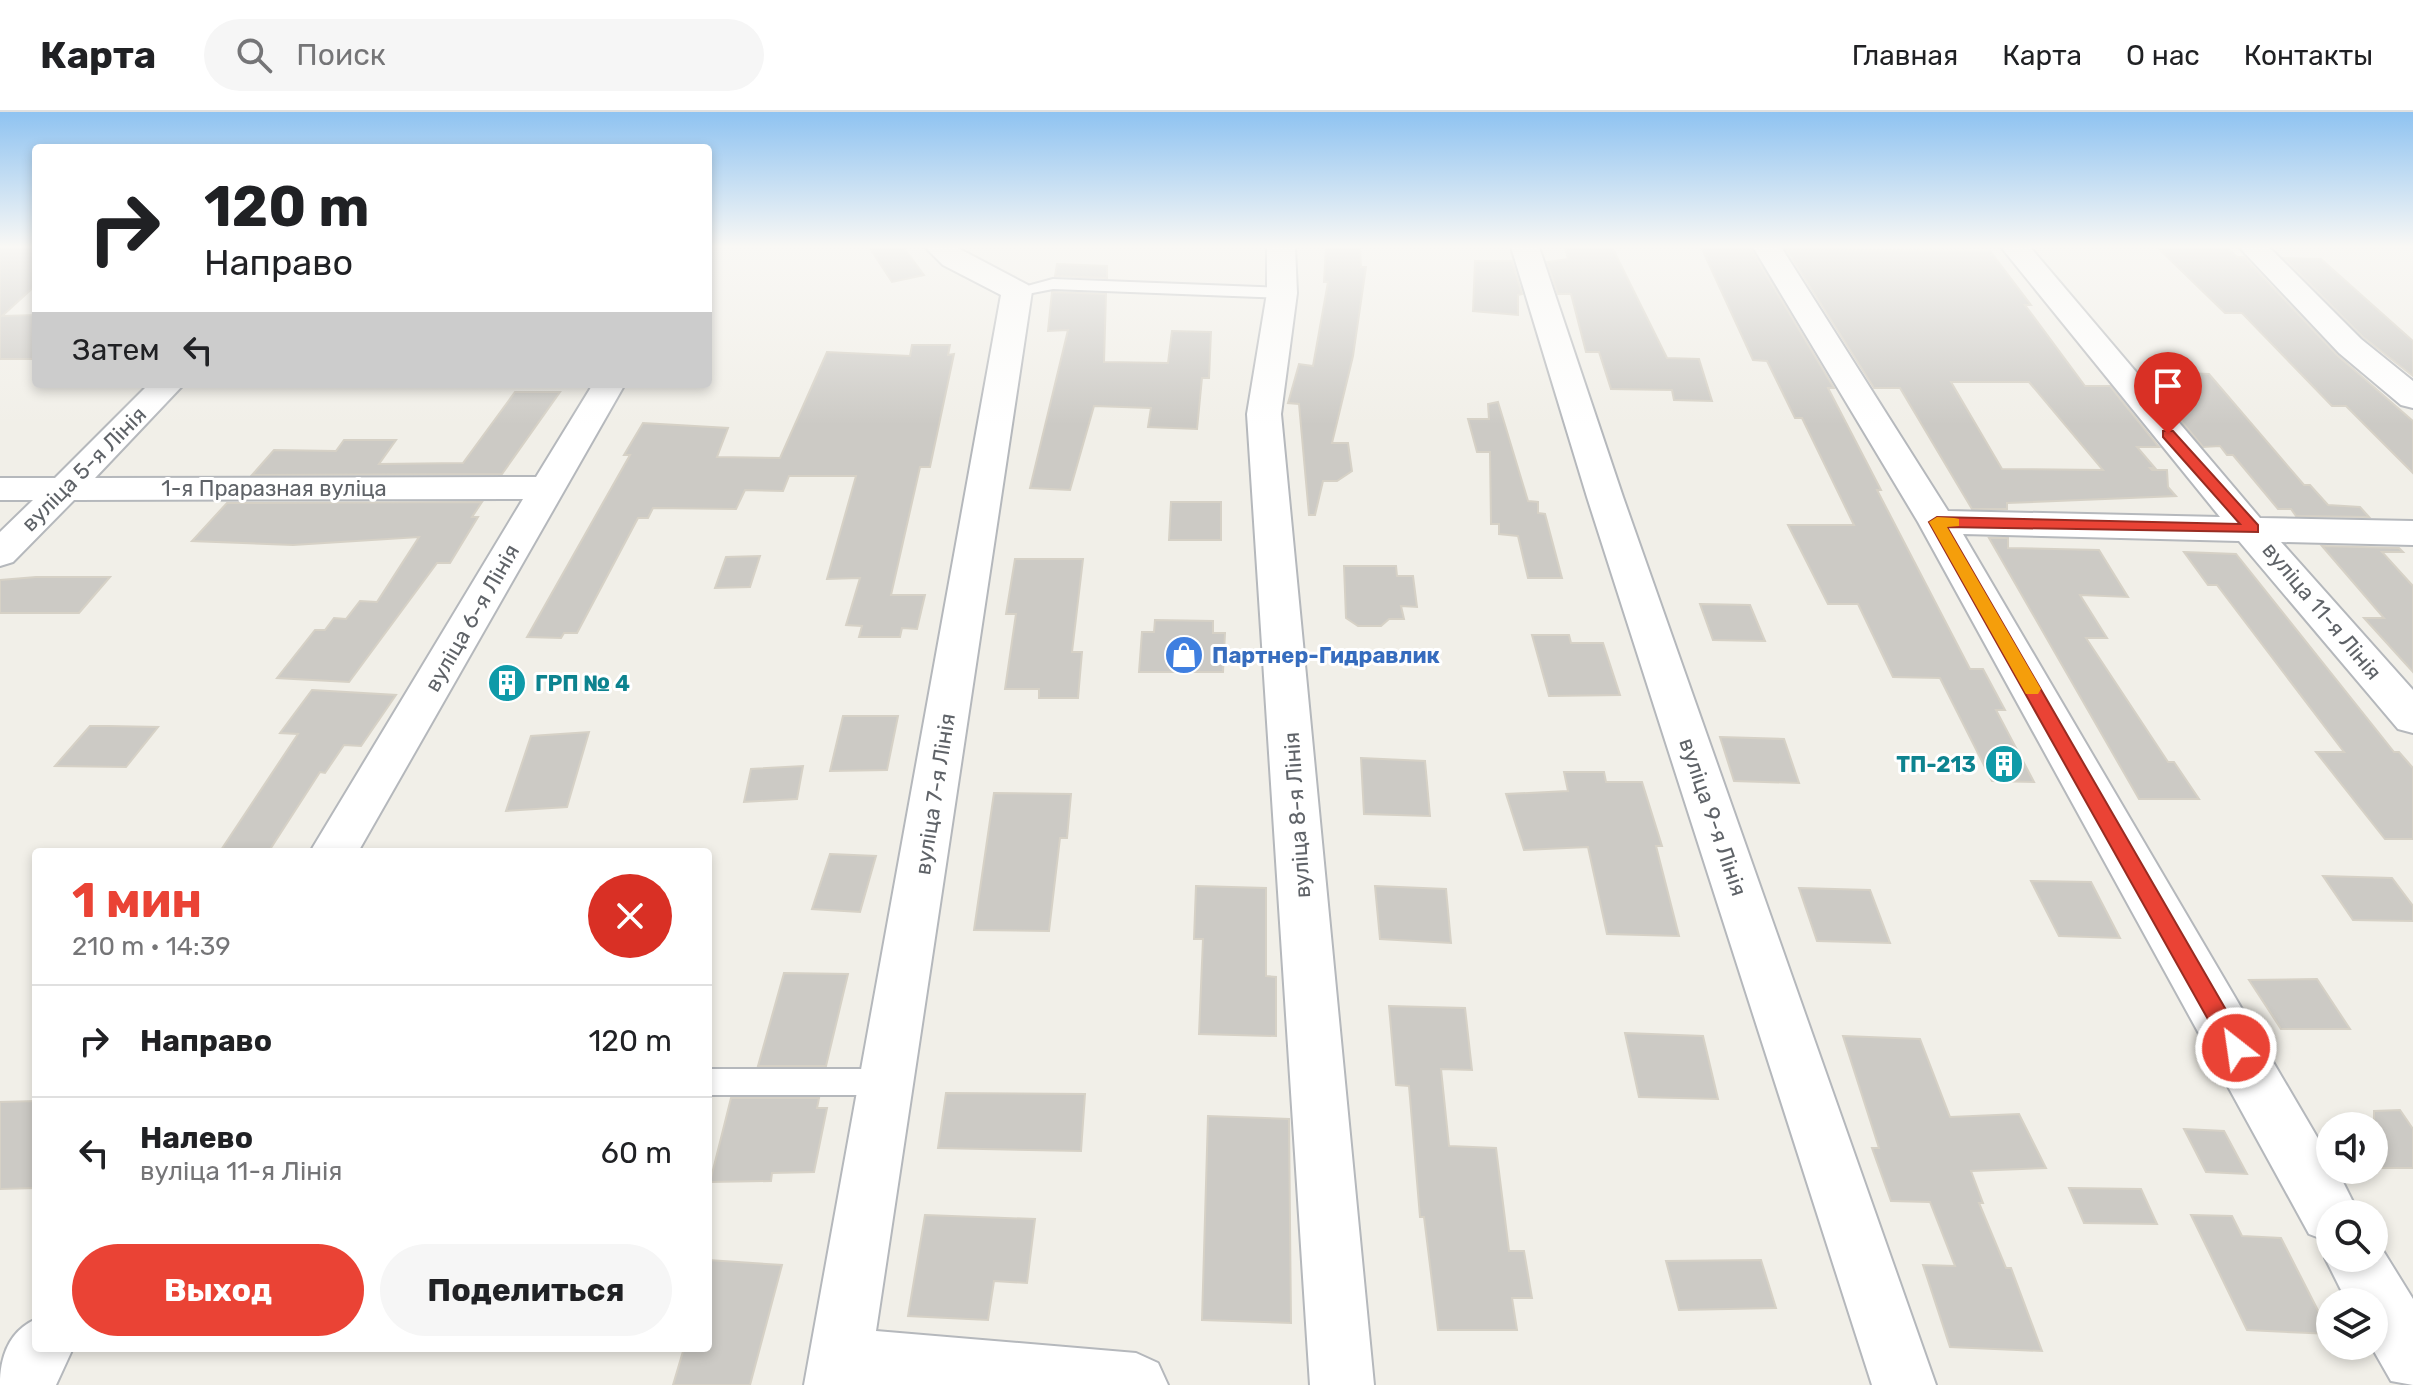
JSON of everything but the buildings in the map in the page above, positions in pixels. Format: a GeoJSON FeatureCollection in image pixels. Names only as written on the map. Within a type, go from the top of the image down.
{"type":"FeatureCollection","features":[{"type":"Feature","properties":{"kind":"street","name":"вуліца 7-я Лінія"},"geometry":{"type":"LineString","coordinates":[[839,1372],[1014,306]]}},
{"type":"Feature","properties":{"kind":"street","name":"вуліца 8-я Лінія"},"geometry":{"type":"LineString","coordinates":[[1280,306],[1264,414],[1342,1385]]}},
{"type":"Feature","properties":{"kind":"street","name":"вуліца 9-я Лінія"},"geometry":{"type":"LineString","coordinates":[[1544,306],[1605,497],[1904,1385]]}},
{"type":"Feature","properties":{"kind":"street"},"geometry":{"type":"LineString","coordinates":[[1804,306],[1937,522],[2322,1200]]}},
{"type":"Feature","properties":{"kind":"street","name":"вуліца 11-я Лінія"},"geometry":{"type":"LineString","coordinates":[[2061,306],[2105,363],[2253,529],[2413,718]]}},
{"type":"Feature","properties":{"kind":"street"},"geometry":{"type":"LineString","coordinates":[[2311,306],[2350,346],[2413,398]]}},
{"type":"Feature","properties":{"kind":"street","name":"вуліца 5-я Лінія"},"geometry":{"type":"LineString","coordinates":[[0,554],[164,388]]}},
{"type":"Feature","properties":{"kind":"street","name":"вуліца 6-я Лінія"},"geometry":{"type":"LineString","coordinates":[[336,848],[607,388]]}},
{"type":"Feature","properties":{"kind":"street","name":"1-я Праразная вуліца"},"geometry":{"type":"LineString","coordinates":[[0,489],[548,488]]}},
{"type":"Feature","properties":{"kind":"street"},"geometry":{"type":"LineString","coordinates":[[1937,522],[2413,533]]}},
{"type":"Feature","properties":{"kind":"street"},"geometry":{"type":"LineString","coordinates":[[2363,1272],[2413,1359]]}},
{"type":"Feature","properties":{"kind":"street"},"geometry":{"type":"LineString","coordinates":[[21,1385],[40,1352]]}},
{"type":"Feature","properties":{"kind":"street"},"geometry":{"type":"LineString","coordinates":[[839,1372],[1136,1385]]}},
{"type":"Feature","properties":{"kind":"lane"},"geometry":{"type":"LineString","coordinates":[[712,1082],[887,1082]]}},
{"type":"Feature","properties":{"kind":"slow traffic"},"geometry":{"type":"LineString","coordinates":[[1954,523],[1937,522],[2032,689]]}},
{"type":"Feature","properties":{"kind":"place","name":"Партнер-Гидравлик"},"geometry":{"type":"Point","coordinates":[1184,655]}},
{"type":"Feature","properties":{"kind":"place","name":"ГРП № 4"},"geometry":{"type":"Point","coordinates":[507,683]}},
{"type":"Feature","properties":{"kind":"place","name":"ТП-213"},"geometry":{"type":"Point","coordinates":[2004,764]}},
{"type":"Feature","properties":{"kind":"route"},"geometry":{"type":"LineString","coordinates":[[2168,434],[2253,529],[1937,522],[2236,1048]]}}]}
